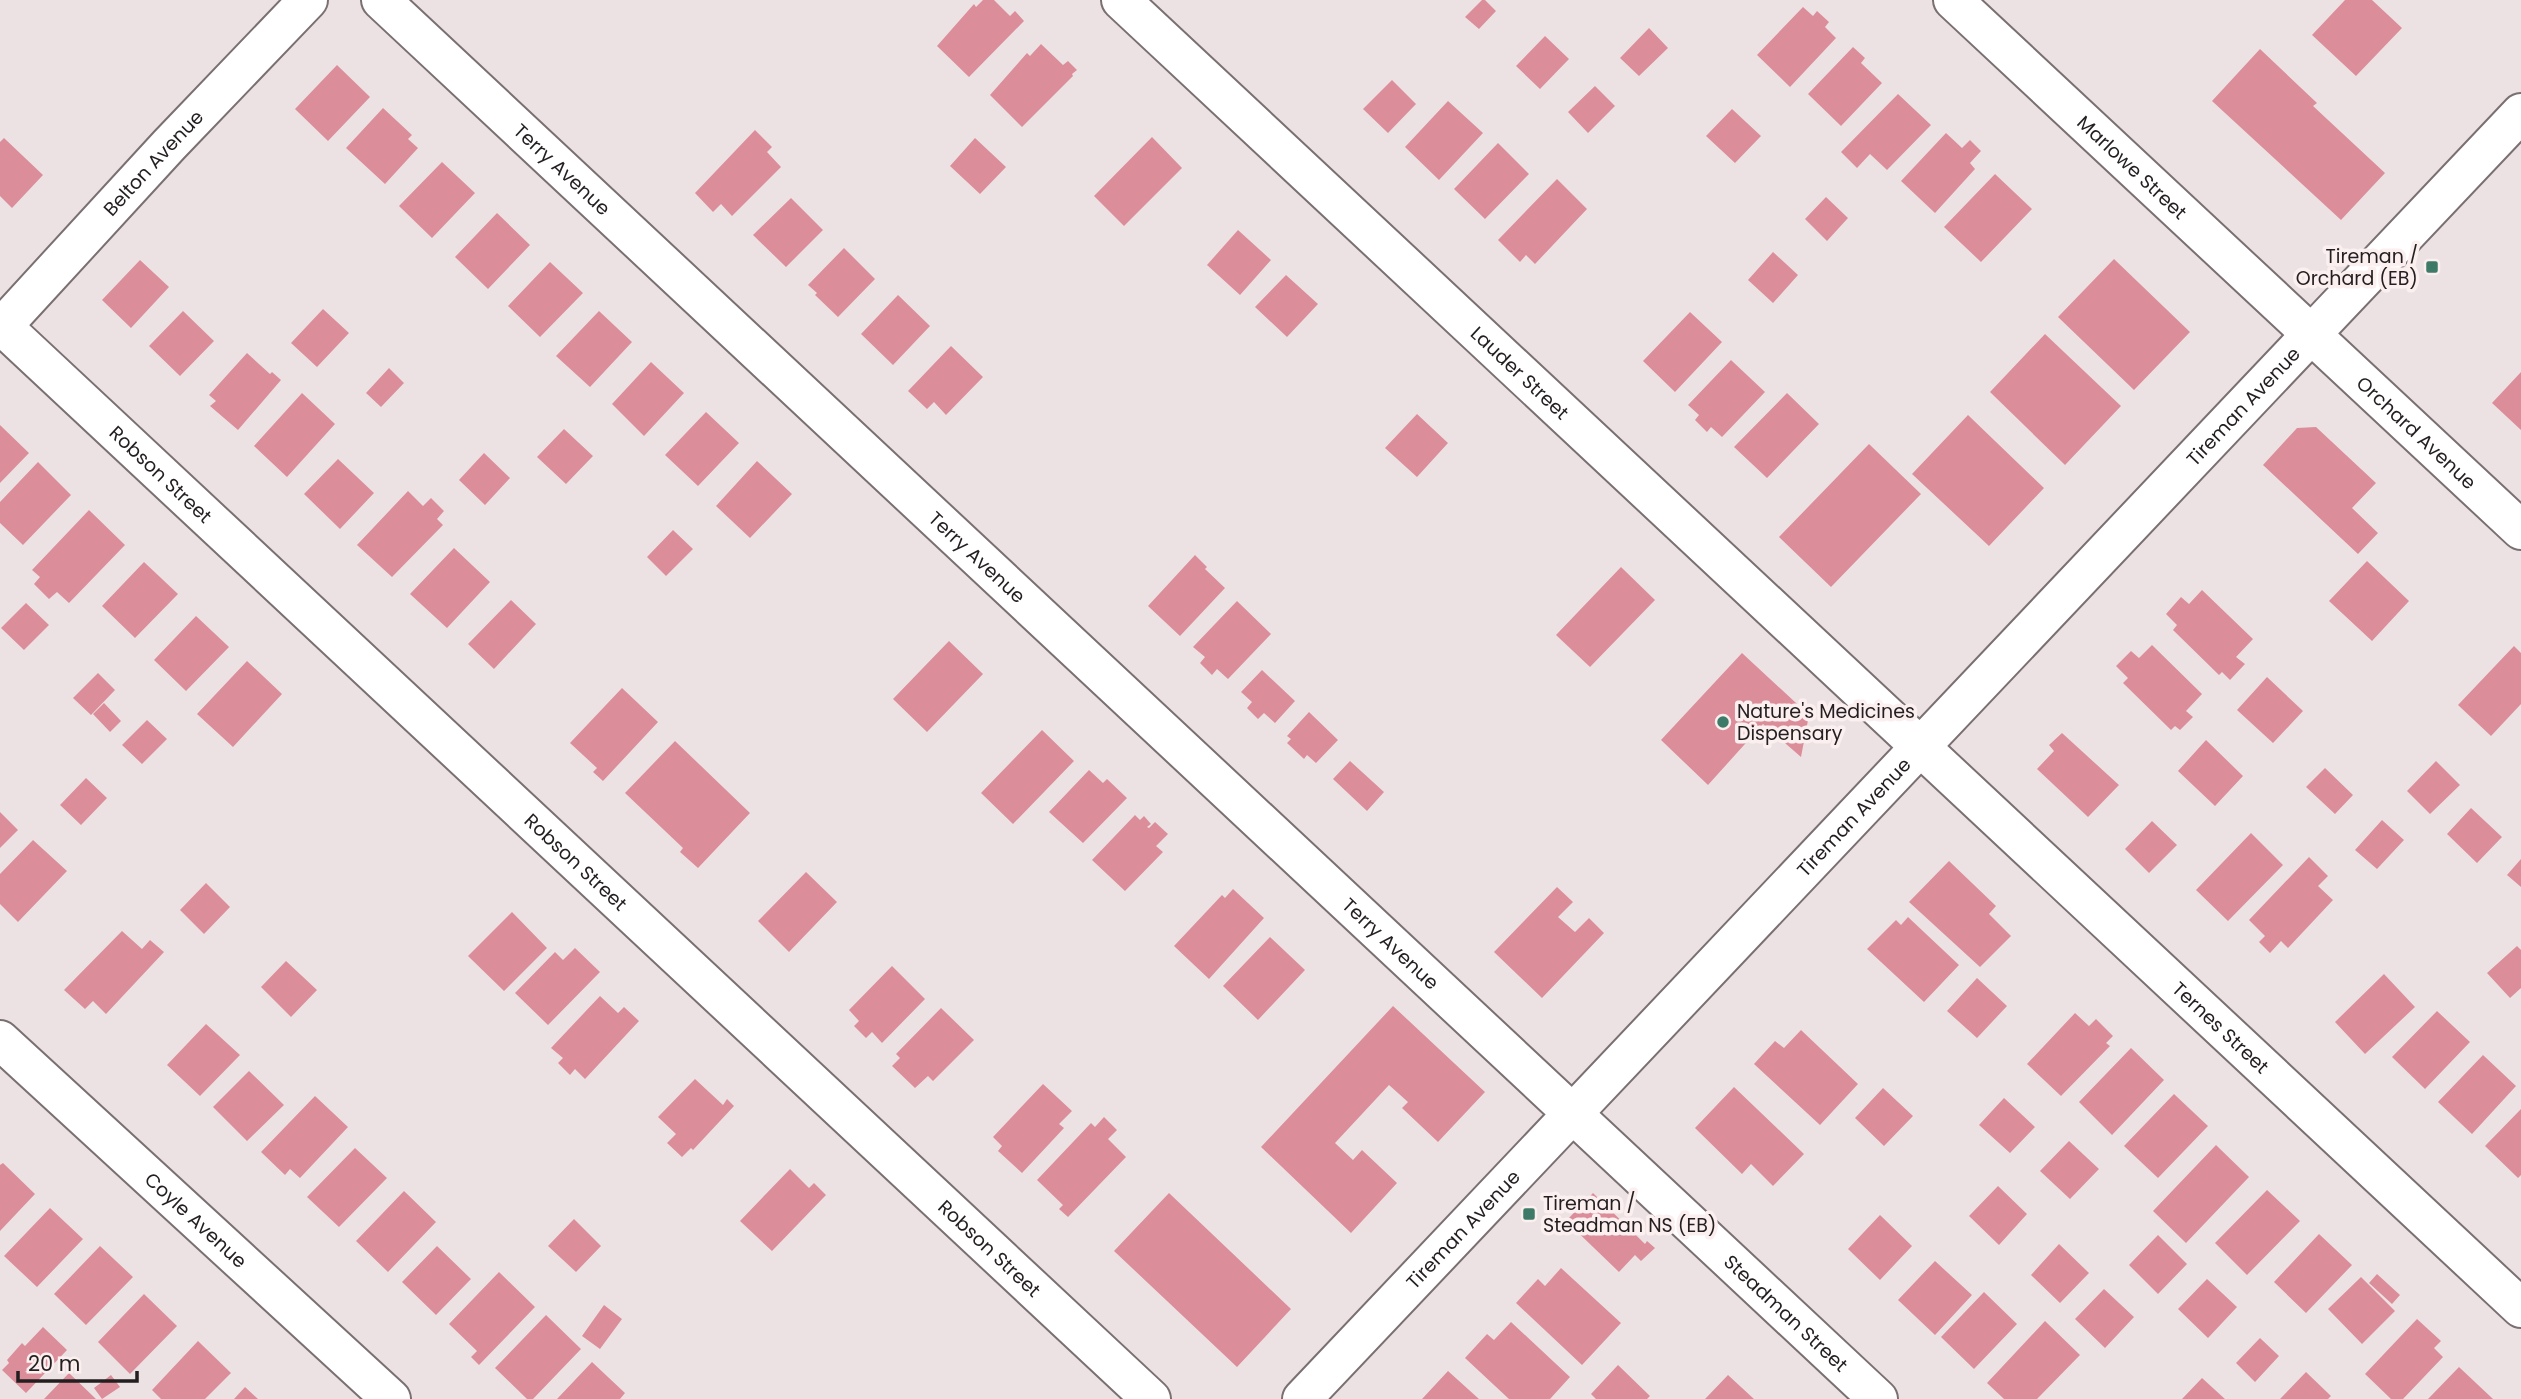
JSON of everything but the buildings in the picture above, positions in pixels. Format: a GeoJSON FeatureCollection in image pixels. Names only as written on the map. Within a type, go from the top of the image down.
{"type":"FeatureCollection","features":[{"type":"Feature","properties":{"kind":"street","name":"Belton Avenue"},"geometry":{"type":"LineString","coordinates":[[1,326],[308,0]]}},
{"type":"Feature","properties":{"kind":"street","name":"Terry Avenue"},"geometry":{"type":"LineString","coordinates":[[380,0],[1572,1114]]}},
{"type":"Feature","properties":{"kind":"street","name":"Lauder Street"},"geometry":{"type":"LineString","coordinates":[[1121,0],[1920,747]]}},
{"type":"Feature","properties":{"kind":"street","name":"Marlowe Street"},"geometry":{"type":"LineString","coordinates":[[1953,0],[2312,335]]}},
{"type":"Feature","properties":{"kind":"street","name":"Tireman Avenue"},"geometry":{"type":"LineString","coordinates":[[1302,1399],[2521,114]]}},
{"type":"Feature","properties":{"kind":"street","name":"Robson Street"},"geometry":{"type":"LineString","coordinates":[[1,326],[1152,1399]]}},
{"type":"Feature","properties":{"kind":"street","name":"Orchard Avenue"},"geometry":{"type":"LineString","coordinates":[[2312,335],[2521,530]]}},
{"type":"Feature","properties":{"kind":"street","name":"Ternes Street"},"geometry":{"type":"LineString","coordinates":[[1920,747],[2521,1308]]}},
{"type":"Feature","properties":{"kind":"street","name":"Coyle Avenue"},"geometry":{"type":"LineString","coordinates":[[0,1040],[391,1399]]}},
{"type":"Feature","properties":{"kind":"street","name":"Steadman Street"},"geometry":{"type":"LineString","coordinates":[[1572,1114],[1878,1399]]}},
{"type":"Feature","properties":{"kind":"place","name":"Tireman / Orchard (EB)"},"geometry":{"type":"Point","coordinates":[2432,267]}},
{"type":"Feature","properties":{"kind":"place","name":"Nature's Medicines Dispensary"},"geometry":{"type":"Point","coordinates":[1723,722]}},
{"type":"Feature","properties":{"kind":"place","name":"Tireman / Steadman NS (EB)"},"geometry":{"type":"Point","coordinates":[1529,1214]}}]}
